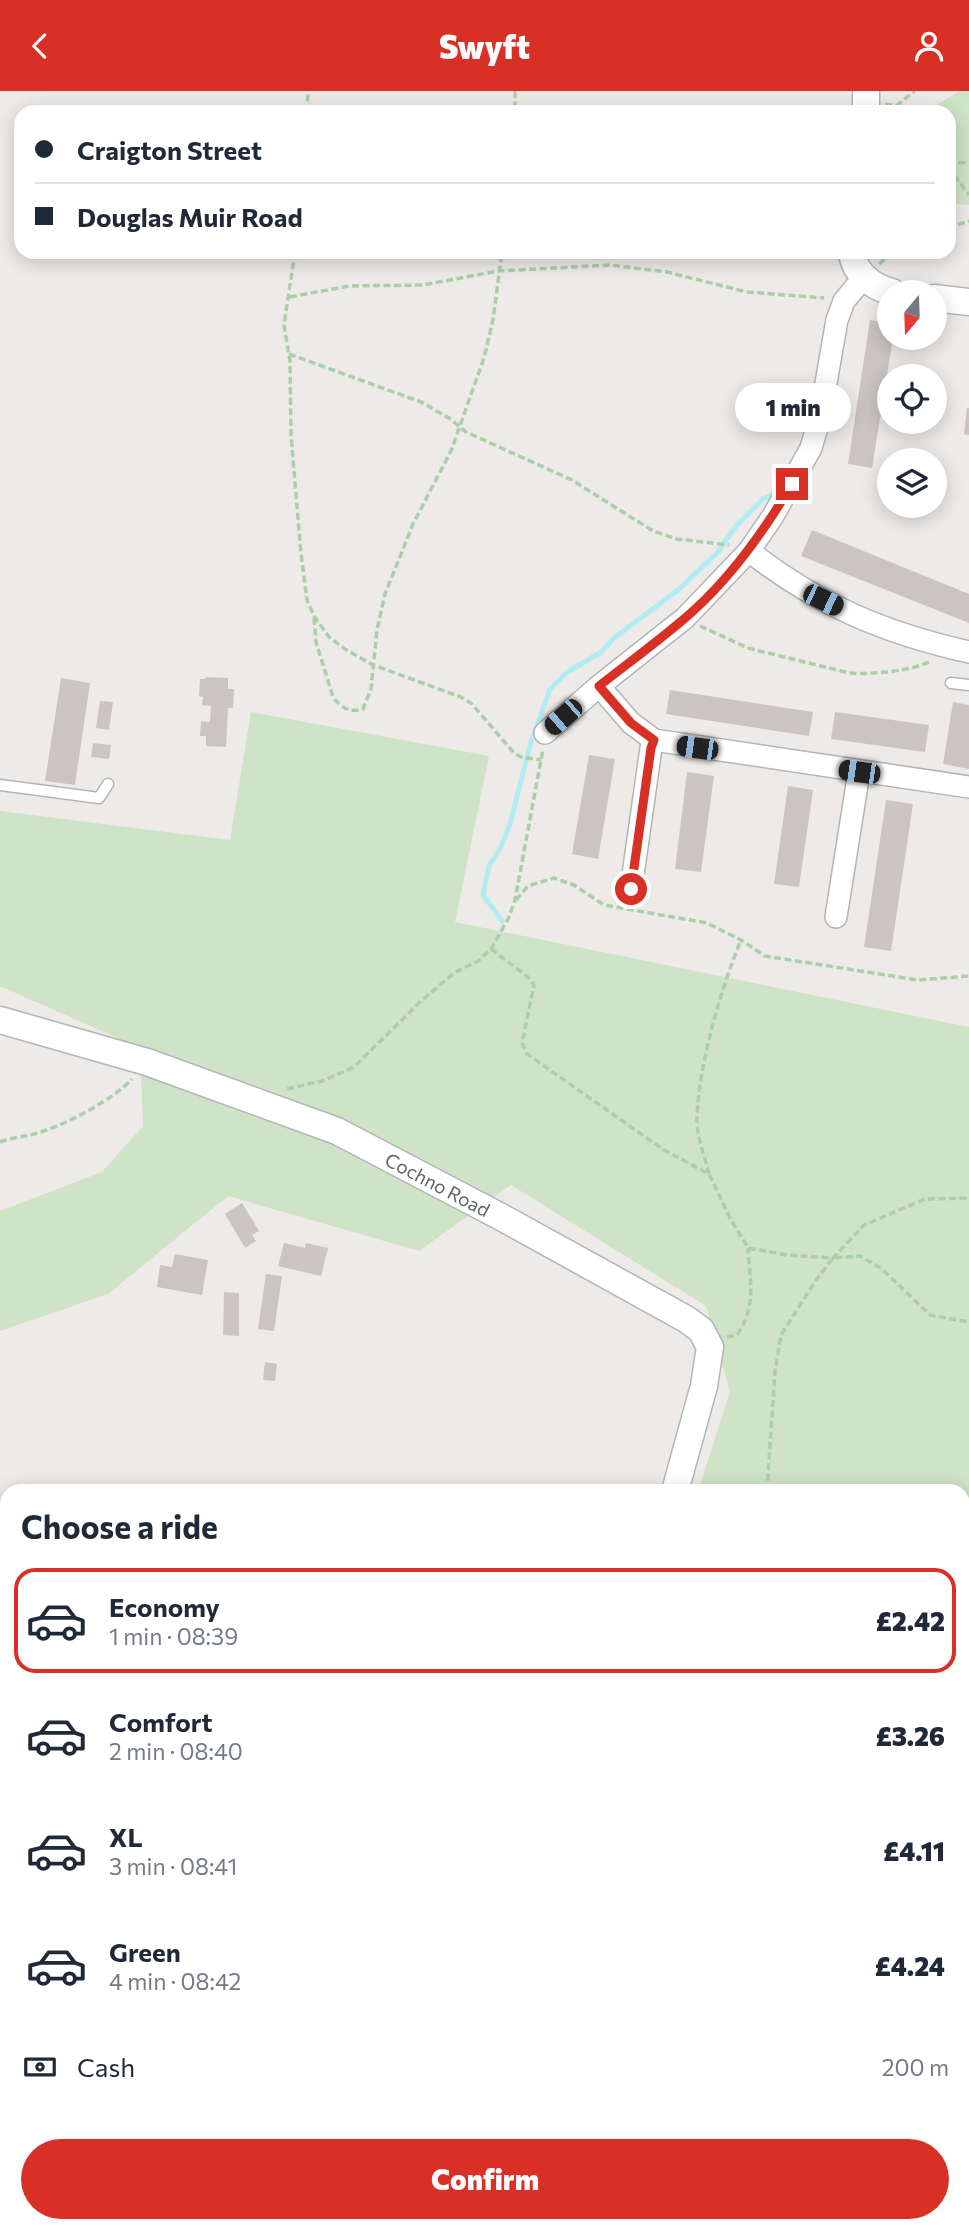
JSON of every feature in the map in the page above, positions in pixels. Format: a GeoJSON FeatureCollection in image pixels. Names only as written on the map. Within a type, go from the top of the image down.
{"type":"FeatureCollection","features":[{"type":"Feature","properties":{"kind":"street"},"geometry":{"type":"LineString","coordinates":[[854,259],[856,268],[863,277],[877,286]]}},
{"type":"Feature","properties":{"kind":"street"},"geometry":{"type":"LineString","coordinates":[[545,733],[685,618],[741,548],[779,507],[811,448],[820,418],[837,320],[844,301],[863,277]]}},
{"type":"Feature","properties":{"kind":"street"},"geometry":{"type":"LineString","coordinates":[[947,299],[969,302]]}},
{"type":"Feature","properties":{"kind":"street"},"geometry":{"type":"LineString","coordinates":[[741,548],[786,580],[845,611],[894,632],[969,653]]}},
{"type":"Feature","properties":{"kind":"street"},"geometry":{"type":"LineString","coordinates":[[599,686],[631,723],[654,740],[969,787]]}},
{"type":"Feature","properties":{"kind":"street"},"geometry":{"type":"LineString","coordinates":[[631,889],[654,740]]}},
{"type":"Feature","properties":{"kind":"street"},"geometry":{"type":"LineString","coordinates":[[836,917],[859,772]]}},
{"type":"Feature","properties":{"kind":"street","name":"Cochno Road"},"geometry":{"type":"LineString","coordinates":[[0,1020],[147,1062],[337,1131],[686,1319],[701,1330],[708,1341]]}},
{"type":"Feature","properties":{"kind":"street"},"geometry":{"type":"LineString","coordinates":[[677,1484],[704,1386],[710,1354],[708,1341]]}},
{"type":"Feature","properties":{"kind":"lane"},"geometry":{"type":"LineString","coordinates":[[951,683],[969,685]]}},
{"type":"Feature","properties":{"kind":"lane"},"geometry":{"type":"LineString","coordinates":[[0,785],[99,798],[108,784]]}},
{"type":"Feature","properties":{"kind":"path"},"geometry":{"type":"LineString","coordinates":[[897,105],[915,91]]}},
{"type":"Feature","properties":{"kind":"path"},"geometry":{"type":"LineString","coordinates":[[956,178],[969,195]]}},
{"type":"Feature","properties":{"kind":"path"},"geometry":{"type":"LineString","coordinates":[[294,259],[284,325],[289,354],[291,435],[301,554],[307,600],[314,616],[329,636],[373,665],[461,697],[472,704],[514,753],[540,760]]}},
{"type":"Feature","properties":{"kind":"path"},"geometry":{"type":"LineString","coordinates":[[314,616],[316,642],[332,697],[338,704],[355,712],[363,709],[372,689],[373,665],[385,594],[394,568],[413,524],[451,451],[481,369],[490,333],[501,259]]}},
{"type":"Feature","properties":{"kind":"path"},"geometry":{"type":"LineString","coordinates":[[289,297],[349,286],[422,285],[498,271],[610,265],[667,272],[747,292],[844,301]]}},
{"type":"Feature","properties":{"kind":"path"},"geometry":{"type":"LineString","coordinates":[[289,354],[421,402],[449,418],[466,432],[572,480],[653,531],[677,539],[741,548]]}},
{"type":"Feature","properties":{"kind":"path"},"geometry":{"type":"LineString","coordinates":[[699,625],[748,648],[861,674],[922,666],[931,662],[945,647]]}},
{"type":"Feature","properties":{"kind":"path"},"geometry":{"type":"LineString","coordinates":[[256,1101],[322,1081],[354,1067],[454,973],[478,961],[491,949],[515,900],[545,733]]}},
{"type":"Feature","properties":{"kind":"path"},"geometry":{"type":"LineString","coordinates":[[515,900],[528,885],[554,878],[574,885],[604,905],[707,923],[765,956],[918,980],[969,976]]}},
{"type":"Feature","properties":{"kind":"path"},"geometry":{"type":"LineString","coordinates":[[708,1341],[737,1335],[748,1318],[751,1300],[748,1248],[709,1174],[696,1119],[702,1072],[728,972],[741,940]]}},
{"type":"Feature","properties":{"kind":"path"},"geometry":{"type":"LineString","coordinates":[[491,949],[528,977],[534,985],[522,1043],[527,1054],[664,1150],[709,1174]]}},
{"type":"Feature","properties":{"kind":"path"},"geometry":{"type":"LineString","coordinates":[[0,1142],[52,1129],[109,1099],[122,1090],[147,1062]]}},
{"type":"Feature","properties":{"kind":"path"},"geometry":{"type":"LineString","coordinates":[[767,1484],[780,1335],[814,1283],[864,1225],[925,1199],[969,1198]]}},
{"type":"Feature","properties":{"kind":"path"},"geometry":{"type":"LineString","coordinates":[[748,1248],[787,1255],[833,1258],[860,1256],[881,1268],[930,1315],[969,1322]]}},
{"type":"Feature","properties":{"kind":"green space"},"geometry":{"type":"Polygon","coordinates":[[[959,91],[969,91],[969,205],[956,204],[956,105],[936,105],[959,91]]]}},
{"type":"Feature","properties":{"kind":"green space"},"geometry":{"type":"Polygon","coordinates":[[[251,712],[489,756],[455,922],[969,1027],[969,1484],[700,1484],[730,1392],[706,1306],[511,1185],[419,1251],[228,1196],[108,1294],[0,1331],[0,1211],[102,1172],[143,1126],[140,1048],[0,986],[0,811],[230,840],[251,712]]]}},
{"type":"Feature","properties":{"kind":"building"},"geometry":{"type":"Polygon","coordinates":[[[870,320],[877,321],[877,350],[891,350],[889,364],[877,364],[877,434],[872,468],[848,464],[870,320]]]}},
{"type":"Feature","properties":{"kind":"building"},"geometry":{"type":"Polygon","coordinates":[[[969,408],[969,435],[964,434],[969,408]]]}},
{"type":"Feature","properties":{"kind":"building"},"geometry":{"type":"Polygon","coordinates":[[[812,530],[969,594],[969,623],[801,556],[812,530]]]}},
{"type":"Feature","properties":{"kind":"building"},"geometry":{"type":"Polygon","coordinates":[[[61,678],[90,683],[75,785],[45,781],[61,678]]]}},
{"type":"Feature","properties":{"kind":"building"},"geometry":{"type":"Polygon","coordinates":[[[228,678],[228,689],[234,689],[233,708],[228,708],[226,747],[206,746],[206,736],[200,736],[201,721],[210,722],[211,706],[202,705],[203,697],[199,696],[200,679],[228,678]]]}},
{"type":"Feature","properties":{"kind":"building"},"geometry":{"type":"Polygon","coordinates":[[[670,690],[813,712],[809,736],[666,714],[670,690]]]}},
{"type":"Feature","properties":{"kind":"building"},"geometry":{"type":"Polygon","coordinates":[[[100,701],[113,702],[109,730],[96,728],[100,701]]]}},
{"type":"Feature","properties":{"kind":"building"},"geometry":{"type":"Polygon","coordinates":[[[953,702],[969,705],[969,769],[943,764],[953,702]]]}},
{"type":"Feature","properties":{"kind":"building"},"geometry":{"type":"Polygon","coordinates":[[[835,712],[929,725],[925,752],[831,739],[835,712]]]}},
{"type":"Feature","properties":{"kind":"building"},"geometry":{"type":"Polygon","coordinates":[[[93,743],[111,745],[109,759],[91,757],[93,743]]]}},
{"type":"Feature","properties":{"kind":"building"},"geometry":{"type":"Polygon","coordinates":[[[589,755],[615,759],[598,859],[572,854],[589,755]]]}},
{"type":"Feature","properties":{"kind":"building"},"geometry":{"type":"Polygon","coordinates":[[[687,772],[714,776],[701,872],[675,869],[687,772]]]}},
{"type":"Feature","properties":{"kind":"building"},"geometry":{"type":"Polygon","coordinates":[[[788,786],[813,790],[799,887],[774,884],[788,786]]]}},
{"type":"Feature","properties":{"kind":"building"},"geometry":{"type":"Polygon","coordinates":[[[886,800],[913,804],[891,951],[864,947],[886,800]]]}},
{"type":"Feature","properties":{"kind":"building"},"geometry":{"type":"Polygon","coordinates":[[[242,1203],[259,1231],[252,1235],[256,1241],[245,1248],[225,1214],[242,1203]]]}},
{"type":"Feature","properties":{"kind":"building"},"geometry":{"type":"Polygon","coordinates":[[[284,1243],[305,1248],[306,1243],[328,1248],[321,1276],[278,1266],[284,1243]]]}},
{"type":"Feature","properties":{"kind":"building"},"geometry":{"type":"Polygon","coordinates":[[[175,1254],[208,1260],[202,1295],[157,1287],[160,1265],[172,1267],[175,1254]]]}},
{"type":"Feature","properties":{"kind":"building"},"geometry":{"type":"Polygon","coordinates":[[[266,1274],[282,1276],[274,1331],[258,1329],[266,1274]]]}},
{"type":"Feature","properties":{"kind":"building"},"geometry":{"type":"Polygon","coordinates":[[[224,1292],[239,1293],[239,1336],[223,1335],[224,1292]]]}},
{"type":"Feature","properties":{"kind":"building"},"geometry":{"type":"Polygon","coordinates":[[[265,1362],[277,1364],[275,1381],[263,1380],[265,1362]]]}},
{"type":"Feature","properties":{"kind":"waterway"},"geometry":{"type":"LineString","coordinates":[[502,921],[483,895],[489,866],[501,847],[510,824],[531,742],[550,689],[566,673],[601,652],[614,638],[677,591],[717,553],[736,526],[763,499],[776,493]]}},
{"type":"Feature","properties":{"kind":"route"},"geometry":{"type":"LineString","coordinates":[[631,889],[654,740],[631,723],[599,686],[685,618],[716,588],[749,551],[792,484]]}}]}
